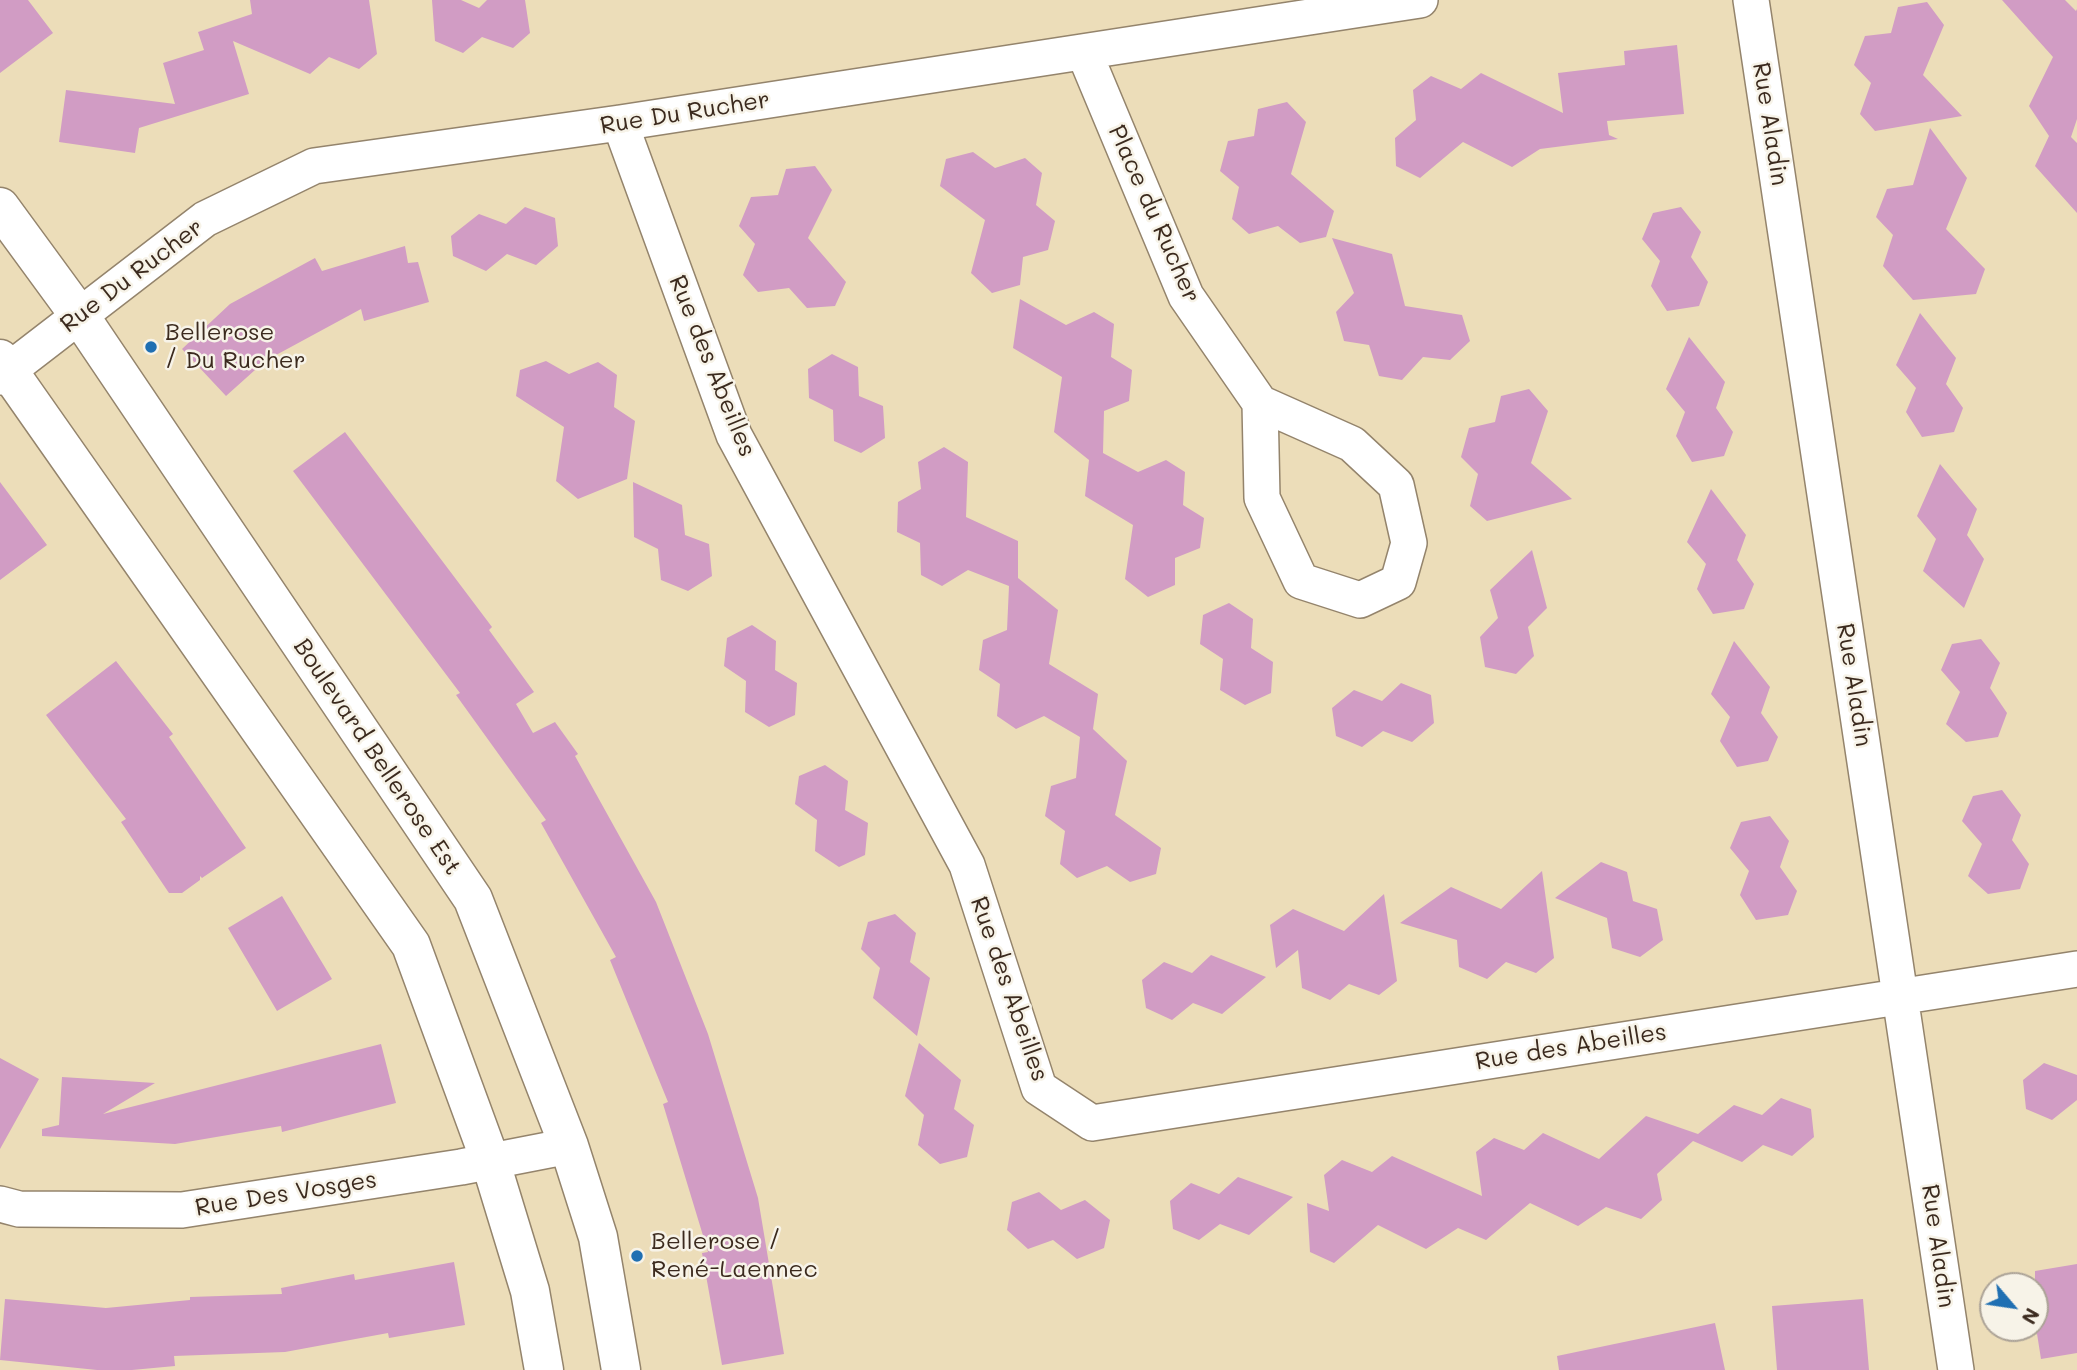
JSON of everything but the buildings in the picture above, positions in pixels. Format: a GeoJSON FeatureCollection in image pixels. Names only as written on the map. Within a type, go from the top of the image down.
{"type":"FeatureCollection","features":[{"type":"Feature","properties":{"kind":"street","name":"Rue Du Rucher"},"geometry":{"type":"LineString","coordinates":[[3,369],[79,316],[205,219],[314,166],[620,123],[1420,0]]}},
{"type":"Feature","properties":{"kind":"street","name":"Rue Aladin"},"geometry":{"type":"LineString","coordinates":[[1751,0],[1956,1370]]}},
{"type":"Feature","properties":{"kind":"street","name":"Place du Rucher"},"geometry":{"type":"LineString","coordinates":[[1084,52],[1186,296],[1260,403]]}},
{"type":"Feature","properties":{"kind":"street","name":"Rue des Abeilles"},"geometry":{"type":"LineString","coordinates":[[620,123],[734,435],[967,866],[1039,1088],[1092,1123],[1901,994],[2077,969]]}},
{"type":"Feature","properties":{"kind":"street","name":"Boulevard Bellerose Est"},"geometry":{"type":"LineString","coordinates":[[0,208],[79,316],[473,899],[569,1146],[598,1237],[621,1370]]}},
{"type":"Feature","properties":{"kind":"street"},"geometry":{"type":"LineString","coordinates":[[3,369],[411,945],[490,1160],[530,1291],[544,1370]]}},
{"type":"Feature","properties":{"kind":"street"},"geometry":{"type":"LineString","coordinates":[[1260,403],[1352,444],[1396,485],[1409,543],[1398,582],[1360,600],[1301,582],[1262,498],[1260,403]]}},
{"type":"Feature","properties":{"kind":"street","name":"Rue Des Vosges"},"geometry":{"type":"LineString","coordinates":[[0,1204],[19,1209],[182,1210],[569,1146]]}},
{"type":"Feature","properties":{"kind":"place","name":"Bellerose / Du Rucher"},"geometry":{"type":"Point","coordinates":[151,347]}},
{"type":"Feature","properties":{"kind":"place","name":"Bellerose / René-Laennec"},"geometry":{"type":"Point","coordinates":[637,1256]}}]}
